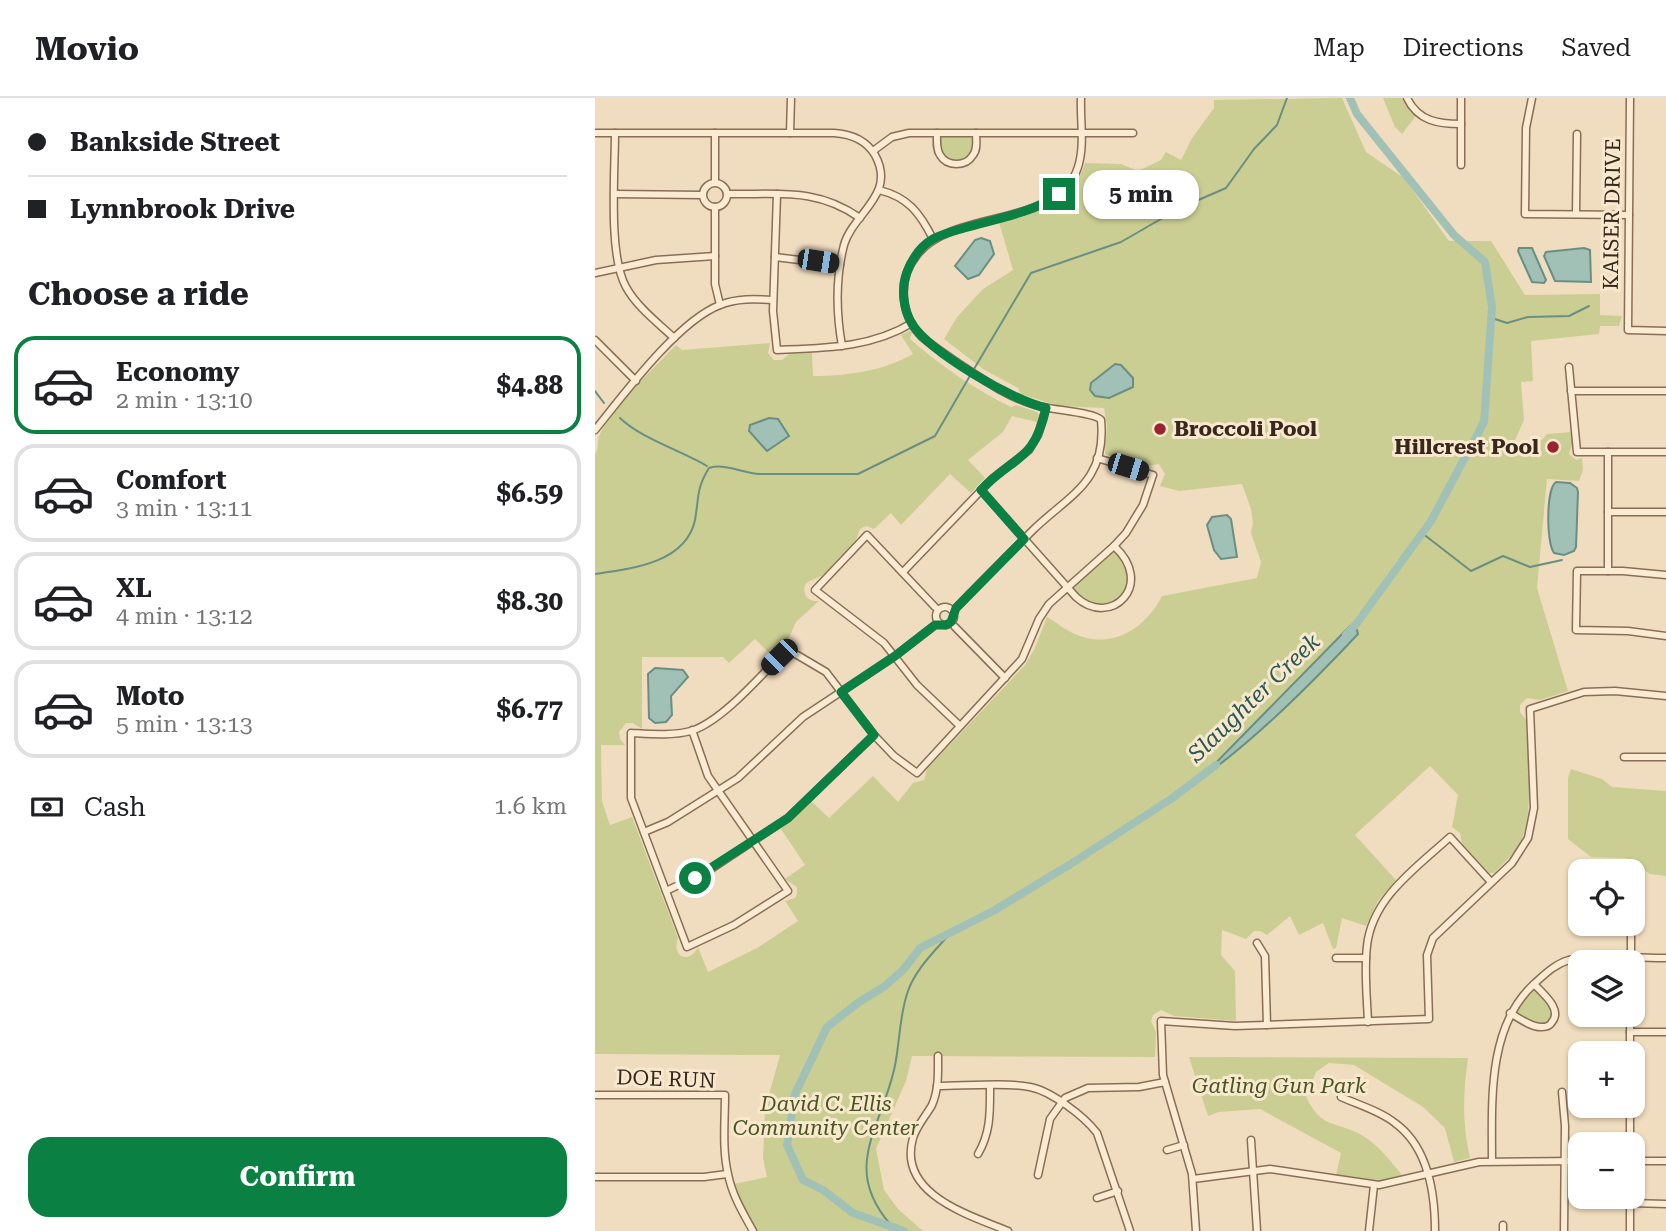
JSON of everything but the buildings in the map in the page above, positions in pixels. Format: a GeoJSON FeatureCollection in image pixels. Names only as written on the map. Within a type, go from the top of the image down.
{"type":"FeatureCollection","features":[{"type":"Feature","properties":{"kind":"street"},"geometry":{"type":"LineString","coordinates":[[790,133],[791,98]]}},
{"type":"Feature","properties":{"kind":"street"},"geometry":{"type":"LineString","coordinates":[[644,832],[668,822],[743,774],[803,716],[895,656],[945,616],[1024,539],[1078,492],[1087,479],[1097,458],[1101,438],[1100,418],[1094,414],[1046,408],[1019,400],[978,376],[925,338],[912,323],[905,308],[905,280],[916,256],[933,239],[1041,204],[1069,185],[1076,173],[1081,152],[1081,98]]}},
{"type":"Feature","properties":{"kind":"street"},"geometry":{"type":"LineString","coordinates":[[1407,98],[1415,111],[1428,120],[1461,124]]}},
{"type":"Feature","properties":{"kind":"street"},"geometry":{"type":"LineString","coordinates":[[1461,98],[1461,165]]}},
{"type":"Feature","properties":{"kind":"street"},"geometry":{"type":"LineString","coordinates":[[1532,98],[1526,128],[1525,214],[1629,215]]}},
{"type":"Feature","properties":{"kind":"street","name":"KAISER DRIVE"},"geometry":{"type":"LineString","coordinates":[[1630,98],[1628,330],[1666,331]]}},
{"type":"Feature","properties":{"kind":"street"},"geometry":{"type":"LineString","coordinates":[[595,133],[848,134],[864,142],[873,151],[880,171],[879,190],[846,240],[840,265],[836,302],[842,346]]}},
{"type":"Feature","properties":{"kind":"street"},"geometry":{"type":"LineString","coordinates":[[615,133],[615,246],[619,268],[630,293],[674,338]]}},
{"type":"Feature","properties":{"kind":"street"},"geometry":{"type":"LineString","coordinates":[[715,133],[715,182]]}},
{"type":"Feature","properties":{"kind":"street"},"geometry":{"type":"LineString","coordinates":[[937,134],[940,156],[946,162],[958,164],[967,162],[974,155],[976,133]]}},
{"type":"Feature","properties":{"kind":"street"},"geometry":{"type":"LineString","coordinates":[[873,151],[895,135],[1133,134]]}},
{"type":"Feature","properties":{"kind":"street"},"geometry":{"type":"LineString","coordinates":[[1576,214],[1577,134]]}},
{"type":"Feature","properties":{"kind":"street"},"geometry":{"type":"LineString","coordinates":[[715,182],[722,185],[727,194],[725,202],[715,207],[707,205],[702,195],[707,185],[715,182]]}},
{"type":"Feature","properties":{"kind":"street"},"geometry":{"type":"LineString","coordinates":[[879,190],[896,195],[910,204],[933,239]]}},
{"type":"Feature","properties":{"kind":"street"},"geometry":{"type":"LineString","coordinates":[[615,194],[702,195]]}},
{"type":"Feature","properties":{"kind":"street"},"geometry":{"type":"LineString","coordinates":[[727,194],[818,197],[841,205],[860,218]]}},
{"type":"Feature","properties":{"kind":"street"},"geometry":{"type":"LineString","coordinates":[[777,194],[773,300],[777,350],[842,346],[889,336],[912,323]]}},
{"type":"Feature","properties":{"kind":"street"},"geometry":{"type":"LineString","coordinates":[[715,207],[716,290],[720,305]]}},
{"type":"Feature","properties":{"kind":"street"},"geometry":{"type":"LineString","coordinates":[[595,274],[666,258],[715,257]]}},
{"type":"Feature","properties":{"kind":"street"},"geometry":{"type":"LineString","coordinates":[[775,257],[840,265]]}},
{"type":"Feature","properties":{"kind":"street"},"geometry":{"type":"LineString","coordinates":[[595,430],[635,381],[696,318],[720,305],[740,300],[773,300]]}},
{"type":"Feature","properties":{"kind":"street"},"geometry":{"type":"LineString","coordinates":[[595,340],[635,381]]}},
{"type":"Feature","properties":{"kind":"street"},"geometry":{"type":"LineString","coordinates":[[1569,367],[1577,452],[1666,452]]}},
{"type":"Feature","properties":{"kind":"street"},"geometry":{"type":"LineString","coordinates":[[1571,391],[1666,391]]}},
{"type":"Feature","properties":{"kind":"street"},"geometry":{"type":"LineString","coordinates":[[902,572],[981,490],[1029,450],[1038,435],[1046,408]]}},
{"type":"Feature","properties":{"kind":"street"},"geometry":{"type":"LineString","coordinates":[[1608,452],[1608,571]]}},
{"type":"Feature","properties":{"kind":"street"},"geometry":{"type":"LineString","coordinates":[[692,730],[703,766],[788,891],[734,925],[687,947],[630,794],[631,733],[671,734],[692,730],[721,713],[787,649],[823,670],[874,735],[894,756],[917,773],[1025,654],[1045,609],[1114,546],[1139,512],[1153,475],[1097,458]]}},
{"type":"Feature","properties":{"kind":"street"},"geometry":{"type":"LineString","coordinates":[[981,490],[1080,600],[1095,607],[1112,606],[1129,590],[1132,572],[1127,560],[1114,546]]}},
{"type":"Feature","properties":{"kind":"street"},"geometry":{"type":"LineString","coordinates":[[1608,512],[1666,512]]}},
{"type":"Feature","properties":{"kind":"street"},"geometry":{"type":"LineString","coordinates":[[960,726],[917,685],[880,639],[815,590],[867,536],[1005,678]]}},
{"type":"Feature","properties":{"kind":"street"},"geometry":{"type":"LineString","coordinates":[[1666,575],[1577,571],[1576,630],[1628,631],[1666,636]]}},
{"type":"Feature","properties":{"kind":"street"},"geometry":{"type":"LineString","coordinates":[[1196,1231],[1193,1179],[1165,1082],[1161,1058],[1161,1021],[1226,1026],[1429,1019],[1427,961],[1430,944],[1440,929],[1512,863],[1528,838],[1534,808],[1531,709],[1584,692],[1615,691],[1666,696]]}},
{"type":"Feature","properties":{"kind":"street"},"geometry":{"type":"LineString","coordinates":[[666,891],[701,875],[788,818],[874,735]]}},
{"type":"Feature","properties":{"kind":"street"},"geometry":{"type":"LineString","coordinates":[[1624,757],[1666,757]]}},
{"type":"Feature","properties":{"kind":"street"},"geometry":{"type":"LineString","coordinates":[[1368,1022],[1366,958],[1371,928],[1386,898],[1450,837],[1491,882]]}},
{"type":"Feature","properties":{"kind":"street"},"geometry":{"type":"LineString","coordinates":[[1258,943],[1265,956],[1267,1025]]}},
{"type":"Feature","properties":{"kind":"street"},"geometry":{"type":"LineString","coordinates":[[1336,958],[1366,958]]}},
{"type":"Feature","properties":{"kind":"street"},"geometry":{"type":"LineString","coordinates":[[1645,959],[1666,958]]}},
{"type":"Feature","properties":{"kind":"street"},"geometry":{"type":"LineString","coordinates":[[1492,1161],[1492,1104],[1500,1037],[1521,996],[1552,968],[1568,961]]}},
{"type":"Feature","properties":{"kind":"street"},"geometry":{"type":"LineString","coordinates":[[1510,1013],[1538,1027],[1551,1024],[1555,1008],[1534,984]]}},
{"type":"Feature","properties":{"kind":"street"},"geometry":{"type":"LineString","coordinates":[[1630,1027],[1630,1041]]}},
{"type":"Feature","properties":{"kind":"street"},"geometry":{"type":"LineString","coordinates":[[1630,1032],[1666,1032]]}},
{"type":"Feature","properties":{"kind":"street"},"geometry":{"type":"LineString","coordinates":[[938,1056],[937,1086],[932,1105],[914,1136],[912,1157],[917,1177],[925,1188],[940,1200],[1007,1231]]}},
{"type":"Feature","properties":{"kind":"street"},"geometry":{"type":"LineString","coordinates":[[1038,1175],[1050,1119],[1069,1095],[1088,1088],[1139,1087],[1165,1082]]}},
{"type":"Feature","properties":{"kind":"street"},"geometry":{"type":"LineString","coordinates":[[937,1086],[1032,1087],[1045,1092],[1087,1122],[1097,1133],[1130,1231]]}},
{"type":"Feature","properties":{"kind":"street"},"geometry":{"type":"LineString","coordinates":[[978,1154],[989,1124],[990,1086]]}},
{"type":"Feature","properties":{"kind":"street"},"geometry":{"type":"LineString","coordinates":[[1562,1093],[1564,1231]]}},
{"type":"Feature","properties":{"kind":"street","name":"DOE RUN"},"geometry":{"type":"LineString","coordinates":[[595,1095],[725,1095],[727,1174],[737,1201],[753,1231]]}},
{"type":"Feature","properties":{"kind":"street"},"geometry":{"type":"LineString","coordinates":[[1341,1097],[1387,1117],[1403,1130],[1420,1150],[1434,1204],[1435,1231]]}},
{"type":"Feature","properties":{"kind":"street"},"geometry":{"type":"LineString","coordinates":[[1251,1140],[1257,1231]]}},
{"type":"Feature","properties":{"kind":"street"},"geometry":{"type":"LineString","coordinates":[[1167,1150],[1184,1145]]}},
{"type":"Feature","properties":{"kind":"street"},"geometry":{"type":"LineString","coordinates":[[1193,1179],[1253,1170],[1291,1170],[1374,1185],[1492,1161],[1568,1161]]}},
{"type":"Feature","properties":{"kind":"street"},"geometry":{"type":"LineString","coordinates":[[1645,1161],[1666,1161]]}},
{"type":"Feature","properties":{"kind":"street"},"geometry":{"type":"LineString","coordinates":[[595,1177],[705,1177],[727,1174]]}},
{"type":"Feature","properties":{"kind":"street"},"geometry":{"type":"LineString","coordinates":[[1369,1231],[1374,1185]]}},
{"type":"Feature","properties":{"kind":"street"},"geometry":{"type":"LineString","coordinates":[[1097,1198],[1118,1191]]}},
{"type":"Feature","properties":{"kind":"street"},"geometry":{"type":"LineString","coordinates":[[1645,1201],[1666,1203]]}},
{"type":"Feature","properties":{"kind":"street"},"geometry":{"type":"LineString","coordinates":[[1630,1209],[1630,1231]]}},
{"type":"Feature","properties":{"kind":"green space","name":"David C. Ellis Community Center"},"geometry":{"type":"Polygon","coordinates":[[[1342,98],[1366,152],[1404,178],[1449,241],[1491,241],[1525,295],[1600,294],[1600,315],[1622,316],[1619,326],[1600,326],[1599,334],[1531,341],[1533,381],[1521,382],[1524,420],[1511,449],[1522,454],[1528,441],[1542,440],[1547,434],[1572,432],[1573,443],[1569,454],[1576,460],[1582,458],[1583,470],[1579,481],[1547,479],[1537,588],[1568,691],[1540,700],[1527,698],[1520,705],[1520,712],[1526,720],[1529,782],[1528,814],[1521,840],[1505,862],[1494,873],[1489,873],[1462,843],[1460,833],[1452,827],[1458,795],[1430,766],[1355,835],[1396,880],[1378,901],[1366,926],[1342,918],[1336,948],[1333,949],[1323,923],[1299,935],[1290,916],[1267,935],[1254,931],[1246,939],[1222,930],[1221,955],[1235,971],[1236,1021],[1174,1016],[1161,1010],[1153,1015],[1151,1021],[1156,1032],[1155,1057],[912,1056],[906,1081],[876,1149],[884,1190],[898,1209],[923,1231],[752,1231],[734,1184],[767,1177],[763,1158],[765,1109],[780,1055],[595,1054],[595,454],[600,434],[623,400],[676,345],[682,350],[770,343],[768,353],[774,360],[782,360],[789,354],[812,353],[813,376],[826,376],[851,374],[902,360],[913,354],[901,335],[909,331],[912,332],[910,339],[971,385],[1011,407],[1016,405],[1039,415],[1037,422],[1012,416],[1003,432],[968,460],[985,478],[971,493],[950,474],[901,525],[891,513],[874,529],[866,526],[860,529],[856,540],[823,575],[806,583],[806,597],[819,601],[796,622],[789,638],[779,642],[773,657],[755,639],[729,663],[723,657],[642,657],[642,729],[633,723],[626,723],[619,732],[625,745],[601,745],[602,801],[610,825],[632,817],[678,938],[677,950],[686,957],[698,947],[708,972],[757,948],[798,921],[785,901],[795,898],[797,887],[785,879],[805,865],[781,829],[811,801],[829,818],[873,776],[898,802],[913,783],[924,780],[927,769],[1025,665],[1047,617],[1071,632],[1089,638],[1114,638],[1137,627],[1162,596],[1257,578],[1261,562],[1251,533],[1251,509],[1242,484],[1179,491],[1160,486],[1165,474],[1159,464],[1142,467],[1105,454],[1107,426],[1104,408],[1059,406],[1021,394],[1018,388],[983,369],[944,339],[957,317],[983,289],[1013,270],[999,222],[1039,210],[1062,197],[1079,177],[1085,163],[1121,164],[1138,171],[1161,160],[1166,152],[1181,160],[1192,138],[1214,108],[1214,100],[1342,98]]]}},
{"type":"Feature","properties":{"kind":"green space"},"geometry":{"type":"Polygon","coordinates":[[[1383,98],[1401,98],[1415,117],[1402,134],[1395,127],[1383,98]]]}},
{"type":"Feature","properties":{"kind":"green space"},"geometry":{"type":"Polygon","coordinates":[[[941,136],[970,136],[974,140],[971,154],[960,160],[944,155],[941,150],[941,136]]]}},
{"type":"Feature","properties":{"kind":"green space"},"geometry":{"type":"Polygon","coordinates":[[[1112,552],[1116,552],[1126,565],[1129,573],[1126,589],[1107,604],[1090,604],[1073,590],[1073,586],[1112,552]]]}},
{"type":"Feature","properties":{"kind":"green space"},"geometry":{"type":"Polygon","coordinates":[[[1571,769],[1602,779],[1612,787],[1666,791],[1666,876],[1645,871],[1645,859],[1591,857],[1568,839],[1568,778],[1571,769]]]}},
{"type":"Feature","properties":{"kind":"green space"},"geometry":{"type":"Polygon","coordinates":[[[1530,991],[1537,991],[1552,1009],[1550,1021],[1542,1025],[1518,1014],[1517,1009],[1530,991]]]}},
{"type":"Feature","properties":{"kind":"green space","name":"Gatling Gun Park"},"geometry":{"type":"Polygon","coordinates":[[[1189,1057],[1468,1058],[1464,1108],[1470,1158],[1454,1162],[1445,1128],[1423,1107],[1354,1065],[1329,1063],[1316,1072],[1306,1097],[1312,1107],[1327,1122],[1358,1133],[1371,1141],[1402,1175],[1375,1182],[1336,1175],[1341,1153],[1260,1109],[1219,1112],[1208,1116],[1189,1057]]]}},
{"type":"Feature","properties":{"kind":"water"},"geometry":{"type":"Polygon","coordinates":[[[981,238],[990,241],[994,254],[979,275],[968,279],[955,266],[975,240],[981,238]]]}},
{"type":"Feature","properties":{"kind":"water"},"geometry":{"type":"Polygon","coordinates":[[[1519,248],[1532,248],[1546,280],[1544,283],[1532,282],[1519,248]]]}},
{"type":"Feature","properties":{"kind":"water"},"geometry":{"type":"Polygon","coordinates":[[[1584,248],[1590,250],[1591,282],[1555,281],[1544,256],[1546,252],[1584,248]]]}},
{"type":"Feature","properties":{"kind":"water"},"geometry":{"type":"Polygon","coordinates":[[[1115,364],[1121,365],[1133,378],[1133,387],[1109,398],[1095,396],[1090,390],[1091,383],[1115,364]]]}},
{"type":"Feature","properties":{"kind":"water"},"geometry":{"type":"Polygon","coordinates":[[[769,418],[778,419],[789,436],[767,451],[749,431],[750,425],[769,418]]]}},
{"type":"Feature","properties":{"kind":"water"},"geometry":{"type":"Polygon","coordinates":[[[1556,482],[1570,483],[1578,492],[1576,547],[1574,551],[1564,555],[1554,553],[1550,538],[1550,494],[1556,482]]]}},
{"type":"Feature","properties":{"kind":"water"},"geometry":{"type":"Polygon","coordinates":[[[1227,515],[1231,519],[1237,557],[1221,559],[1214,550],[1207,525],[1212,517],[1227,515]]]}},
{"type":"Feature","properties":{"kind":"water"},"geometry":{"type":"Polygon","coordinates":[[[1350,626],[1357,630],[1358,634],[1321,673],[1262,729],[1199,780],[1350,626]]]}},
{"type":"Feature","properties":{"kind":"water"},"geometry":{"type":"Polygon","coordinates":[[[655,668],[683,670],[688,677],[671,696],[672,715],[666,722],[655,723],[649,718],[648,674],[655,668]]]}},
{"type":"Feature","properties":{"kind":"waterway"},"geometry":{"type":"LineString","coordinates":[[974,369],[1031,273],[1121,242],[1180,208],[1226,188],[1254,149],[1277,125],[1287,98]]}},
{"type":"Feature","properties":{"kind":"waterway","name":"Slaughter Creek"},"geometry":{"type":"LineString","coordinates":[[1346,635],[1431,521],[1484,422],[1492,307],[1485,262],[1454,235],[1357,114],[1350,98]]}},
{"type":"Feature","properties":{"kind":"waterway"},"geometry":{"type":"LineString","coordinates":[[1492,318],[1507,323],[1528,317],[1569,316],[1589,306]]}},
{"type":"Feature","properties":{"kind":"waterway"},"geometry":{"type":"LineString","coordinates":[[595,574],[640,566],[669,555],[681,546],[690,534],[700,488],[709,468],[721,467],[760,474],[858,474],[935,436],[971,374]]}},
{"type":"Feature","properties":{"kind":"waterway"},"geometry":{"type":"LineString","coordinates":[[595,391],[604,403]]}},
{"type":"Feature","properties":{"kind":"waterway"},"geometry":{"type":"LineString","coordinates":[[620,418],[650,438],[707,466]]}},
{"type":"Feature","properties":{"kind":"waterway"},"geometry":{"type":"LineString","coordinates":[[1422,533],[1471,571],[1503,556],[1530,567],[1562,560]]}},
{"type":"Feature","properties":{"kind":"waterway","name":"Slaughter Creek"},"geometry":{"type":"LineString","coordinates":[[904,1231],[853,1213],[823,1190],[803,1180],[787,1145],[795,1094],[827,1027],[885,986],[904,969],[920,948],[995,910],[1069,865],[1171,799],[1216,765]]}},
{"type":"Feature","properties":{"kind":"waterway"},"geometry":{"type":"LineString","coordinates":[[890,1224],[876,1204],[868,1185],[866,1166],[869,1148],[894,1070],[908,991],[921,967],[952,931]]}},
{"type":"Feature","properties":{"kind":"place","name":"Broccoli Pool"},"geometry":{"type":"Point","coordinates":[1160,429]}},
{"type":"Feature","properties":{"kind":"place","name":"Hillcrest Pool"},"geometry":{"type":"Point","coordinates":[1553,447]}},
{"type":"Feature","properties":{"kind":"route"},"geometry":{"type":"LineString","coordinates":[[695,878],[788,818],[874,735],[841,692],[912,644],[935,625],[951,622],[956,608],[1024,539],[981,490],[1029,450],[1041,429],[1046,408],[1019,400],[997,389],[925,338],[909,318],[905,308],[904,286],[911,263],[933,239],[1041,204],[1059,194]]}}]}
